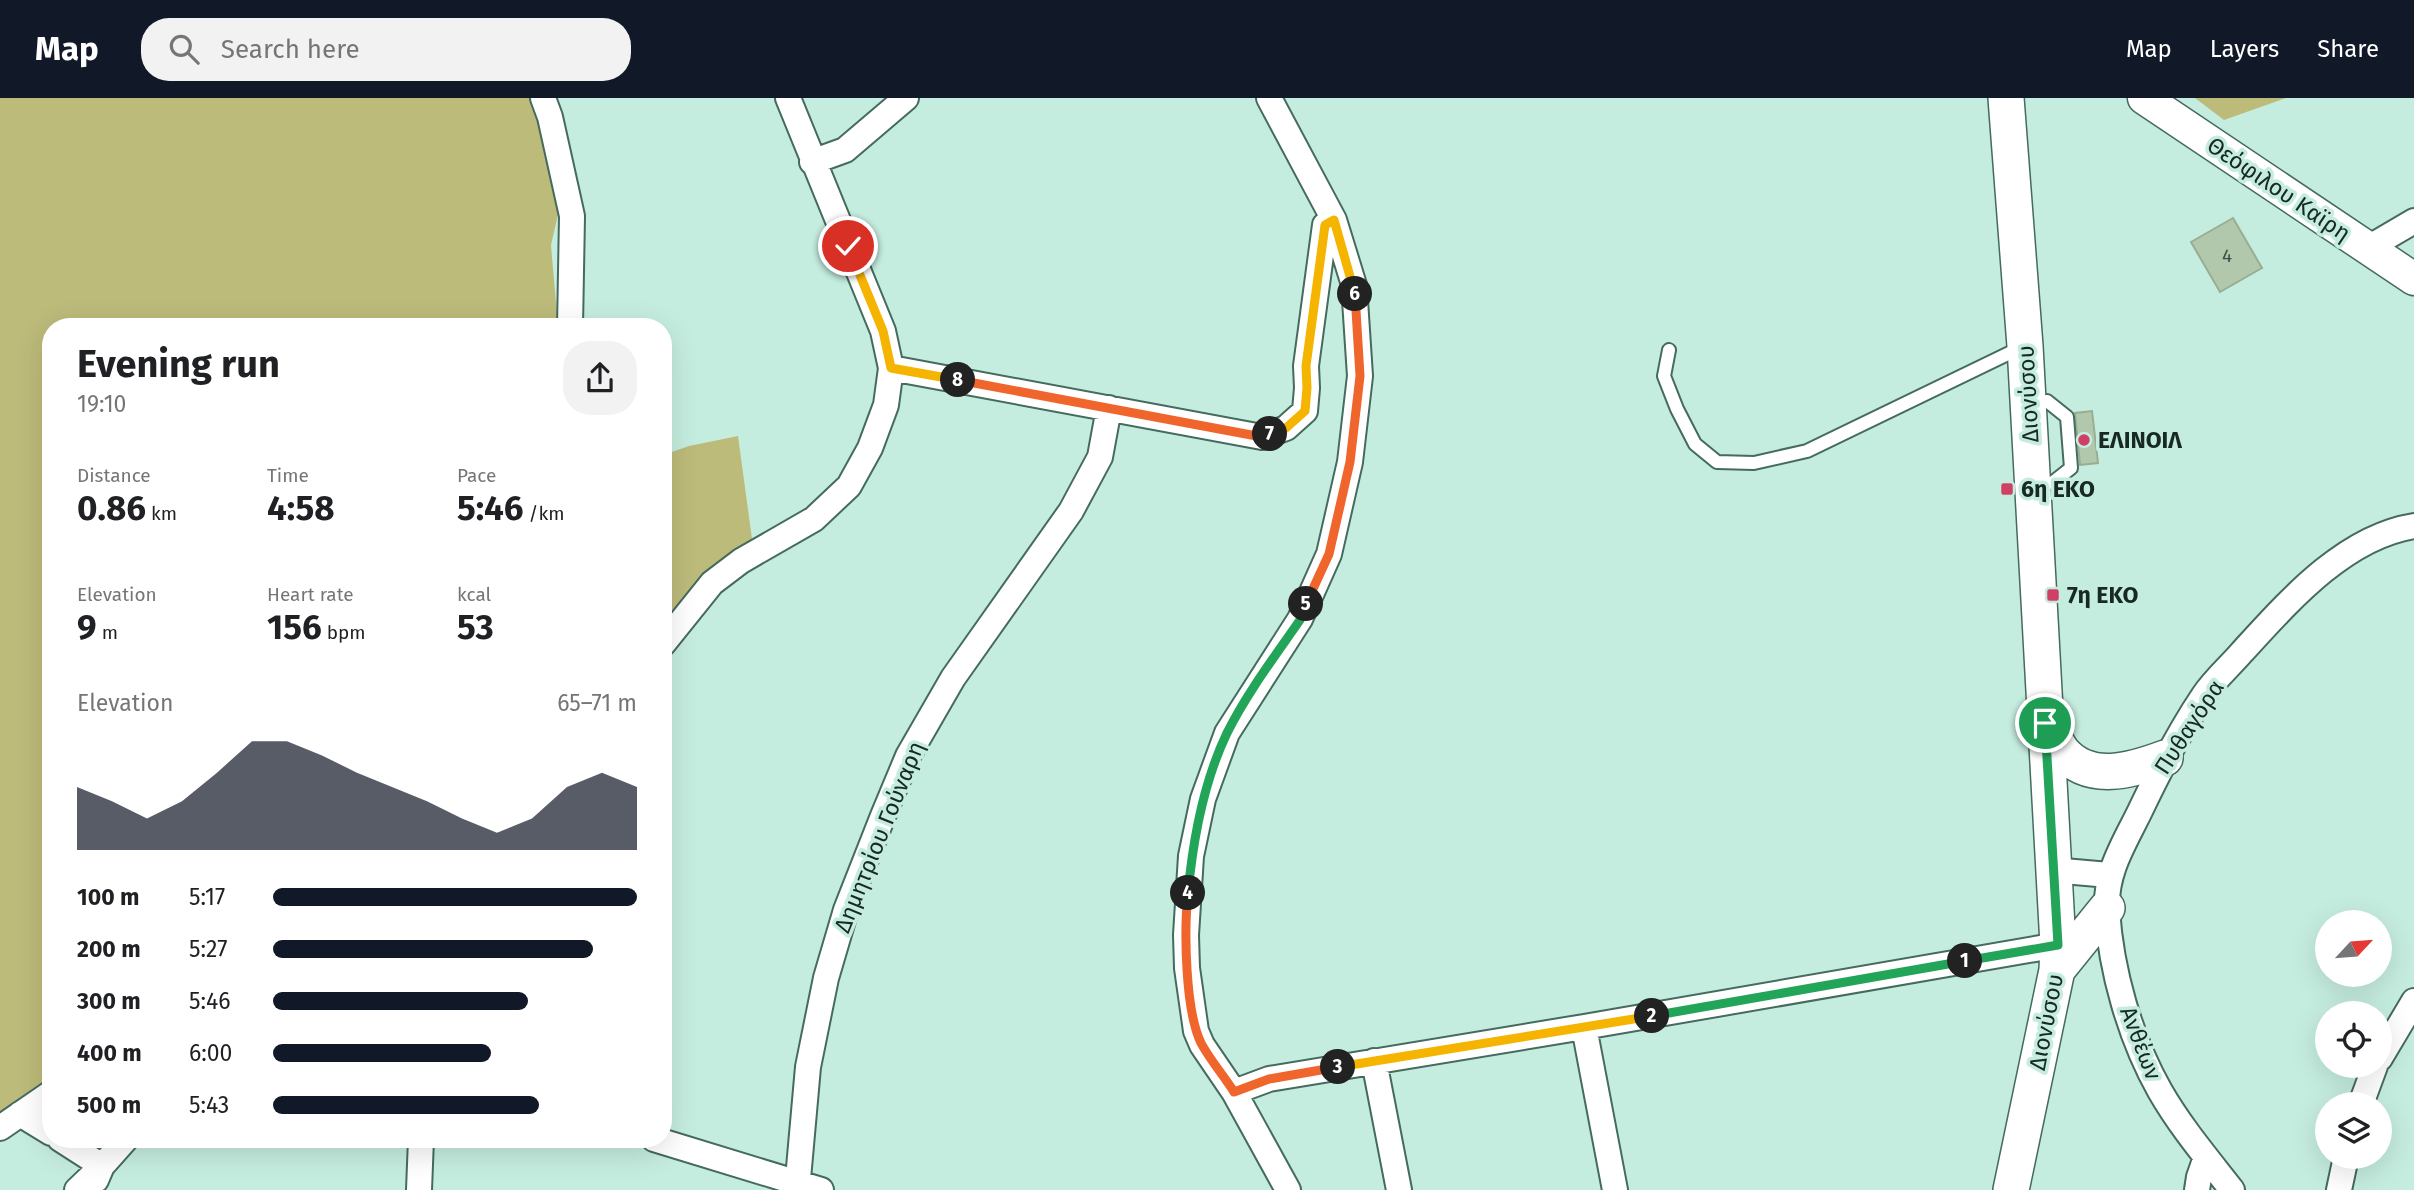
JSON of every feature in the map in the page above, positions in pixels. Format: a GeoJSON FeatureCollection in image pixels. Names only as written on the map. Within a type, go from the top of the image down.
{"type":"FeatureCollection","features":[{"type":"Feature","properties":{"kind":"main road","name":"Διονύσου"},"geometry":{"type":"LineString","coordinates":[[2006,98],[2025,346],[2058,958],[2011,1190]]}},
{"type":"Feature","properties":{"kind":"main road"},"geometry":{"type":"LineString","coordinates":[[2045,723],[2063,752],[2078,764],[2095,770],[2133,770],[2165,758]]}},
{"type":"Feature","properties":{"kind":"main road"},"geometry":{"type":"LineString","coordinates":[[2058,958],[2108,891]]}},
{"type":"Feature","properties":{"kind":"street"},"geometry":{"type":"LineString","coordinates":[[542,98],[553,129],[572,216],[570,318]]}},
{"type":"Feature","properties":{"kind":"street"},"geometry":{"type":"LineString","coordinates":[[672,633],[712,583],[741,561],[814,519],[849,486],[870,448],[886,405],[891,368],[883,331],[788,98]]}},
{"type":"Feature","properties":{"kind":"street"},"geometry":{"type":"LineString","coordinates":[[812,162],[845,150],[906,98]]}},
{"type":"Feature","properties":{"kind":"street"},"geometry":{"type":"LineString","coordinates":[[1269,98],[1334,220],[1354,285],[1360,376],[1350,462],[1329,554],[1300,620],[1227,733],[1203,799],[1191,856],[1186,935],[1193,1016],[1202,1045],[1234,1092],[1289,1190]]}},
{"type":"Feature","properties":{"kind":"street","name":"Θεόφιλου Καϊρη"},"geometry":{"type":"LineString","coordinates":[[2144,98],[2414,279]]}},
{"type":"Feature","properties":{"kind":"street"},"geometry":{"type":"LineString","coordinates":[[891,368],[1262,437],[1286,428],[1305,411],[1306,366],[1325,225],[1334,220]]}},
{"type":"Feature","properties":{"kind":"street"},"geometry":{"type":"LineString","coordinates":[[2368,248],[2414,221]]}},
{"type":"Feature","properties":{"kind":"street","name":"Δημητρίου Γούναρη"},"geometry":{"type":"LineString","coordinates":[[797,1186],[808,1067],[826,978],[846,910],[883,816],[908,756],[953,678],[1071,511],[1100,457],[1109,408]]}},
{"type":"Feature","properties":{"kind":"street","name":"Πυθαγόρα"},"geometry":{"type":"LineString","coordinates":[[2108,891],[2165,758],[2205,692],[2293,597],[2354,549],[2400,528],[2414,526]]}},
{"type":"Feature","properties":{"kind":"street"},"geometry":{"type":"LineString","coordinates":[[2052,870],[2108,891]]}},
{"type":"Feature","properties":{"kind":"street","name":"Ανθέων"},"geometry":{"type":"LineString","coordinates":[[2108,891],[2113,952],[2123,998],[2147,1067],[2176,1116],[2232,1190]]}},
{"type":"Feature","properties":{"kind":"street"},"geometry":{"type":"LineString","coordinates":[[1234,1092],[1269,1079],[1374,1061],[1584,1027],[2058,958]]}},
{"type":"Feature","properties":{"kind":"street"},"geometry":{"type":"LineString","coordinates":[[2392,1038],[2414,1001]]}},
{"type":"Feature","properties":{"kind":"street"},"geometry":{"type":"LineString","coordinates":[[1584,1027],[1615,1190]]}},
{"type":"Feature","properties":{"kind":"street"},"geometry":{"type":"LineString","coordinates":[[1374,1061],[1399,1190]]}},
{"type":"Feature","properties":{"kind":"street"},"geometry":{"type":"LineString","coordinates":[[0,1128],[42,1099]]}},
{"type":"Feature","properties":{"kind":"street"},"geometry":{"type":"LineString","coordinates":[[20,1114],[42,1127]]}},
{"type":"Feature","properties":{"kind":"street"},"geometry":{"type":"LineString","coordinates":[[672,1145],[797,1186],[821,1190]]}},
{"type":"Feature","properties":{"kind":"street"},"geometry":{"type":"LineString","coordinates":[[74,1148],[102,1166]]}},
{"type":"Feature","properties":{"kind":"street"},"geometry":{"type":"LineString","coordinates":[[77,1190],[118,1148]]}},
{"type":"Feature","properties":{"kind":"street"},"geometry":{"type":"LineString","coordinates":[[419,1190],[421,1148]]}},
{"type":"Feature","properties":{"kind":"street"},"geometry":{"type":"LineString","coordinates":[[2197,1190],[2206,1157]]}},
{"type":"Feature","properties":{"kind":"street"},"geometry":{"type":"LineString","coordinates":[[92,1190],[102,1166]]}},
{"type":"Feature","properties":{"kind":"street"},"geometry":{"type":"LineString","coordinates":[[2339,1190],[2343,1169]]}},
{"type":"Feature","properties":{"kind":"lane"},"geometry":{"type":"LineString","coordinates":[[1669,350],[1664,376],[1676,409],[1695,444],[1717,462],[1754,463],[1807,451],[2025,346]]}},
{"type":"Feature","properties":{"kind":"lane"},"geometry":{"type":"LineString","coordinates":[[2048,401],[2067,417],[2071,468],[2052,482]]}},
{"type":"Feature","properties":{"kind":"shaded area"},"geometry":{"type":"Polygon","coordinates":[[[0,98],[531,98],[541,120],[545,157],[560,206],[551,245],[557,318],[42,318],[42,1112],[21,1097],[0,1112],[0,98]]]}},
{"type":"Feature","properties":{"kind":"shaded area"},"geometry":{"type":"Polygon","coordinates":[[[2195,98],[2286,98],[2224,120],[2195,98]]]}},
{"type":"Feature","properties":{"kind":"shaded area"},"geometry":{"type":"Polygon","coordinates":[[[738,436],[752,539],[703,575],[672,618],[672,452],[738,436]]]}},
{"type":"Feature","properties":{"kind":"building"},"geometry":{"type":"Polygon","coordinates":[[[2233,218],[2262,268],[2220,292],[2191,242],[2233,218]]]}},
{"type":"Feature","properties":{"kind":"building"},"geometry":{"type":"Polygon","coordinates":[[[2092,411],[2098,463],[2080,465],[2075,413],[2092,411]]]}},
{"type":"Feature","properties":{"kind":"place","name":"ΕΛΙΝΟΙΛ"},"geometry":{"type":"Point","coordinates":[2084,440]}},
{"type":"Feature","properties":{"kind":"place","name":"6η ΕΚΟ"},"geometry":{"type":"Point","coordinates":[2007,489]}},
{"type":"Feature","properties":{"kind":"place","name":"7η ΕΚΟ"},"geometry":{"type":"Point","coordinates":[2053,595]}},
{"type":"Feature","properties":{"kind":"route"},"geometry":{"type":"LineString","coordinates":[[848,246],[883,331],[891,368],[1262,437],[1286,428],[1305,411],[1306,366],[1325,225],[1334,220],[1354,285],[1358,327],[1360,376],[1350,462],[1329,554],[1300,620],[1227,733],[1203,799],[1191,856],[1186,935],[1193,1016],[1202,1045],[1234,1092],[1269,1079],[2058,945],[2045,723]]}}]}
